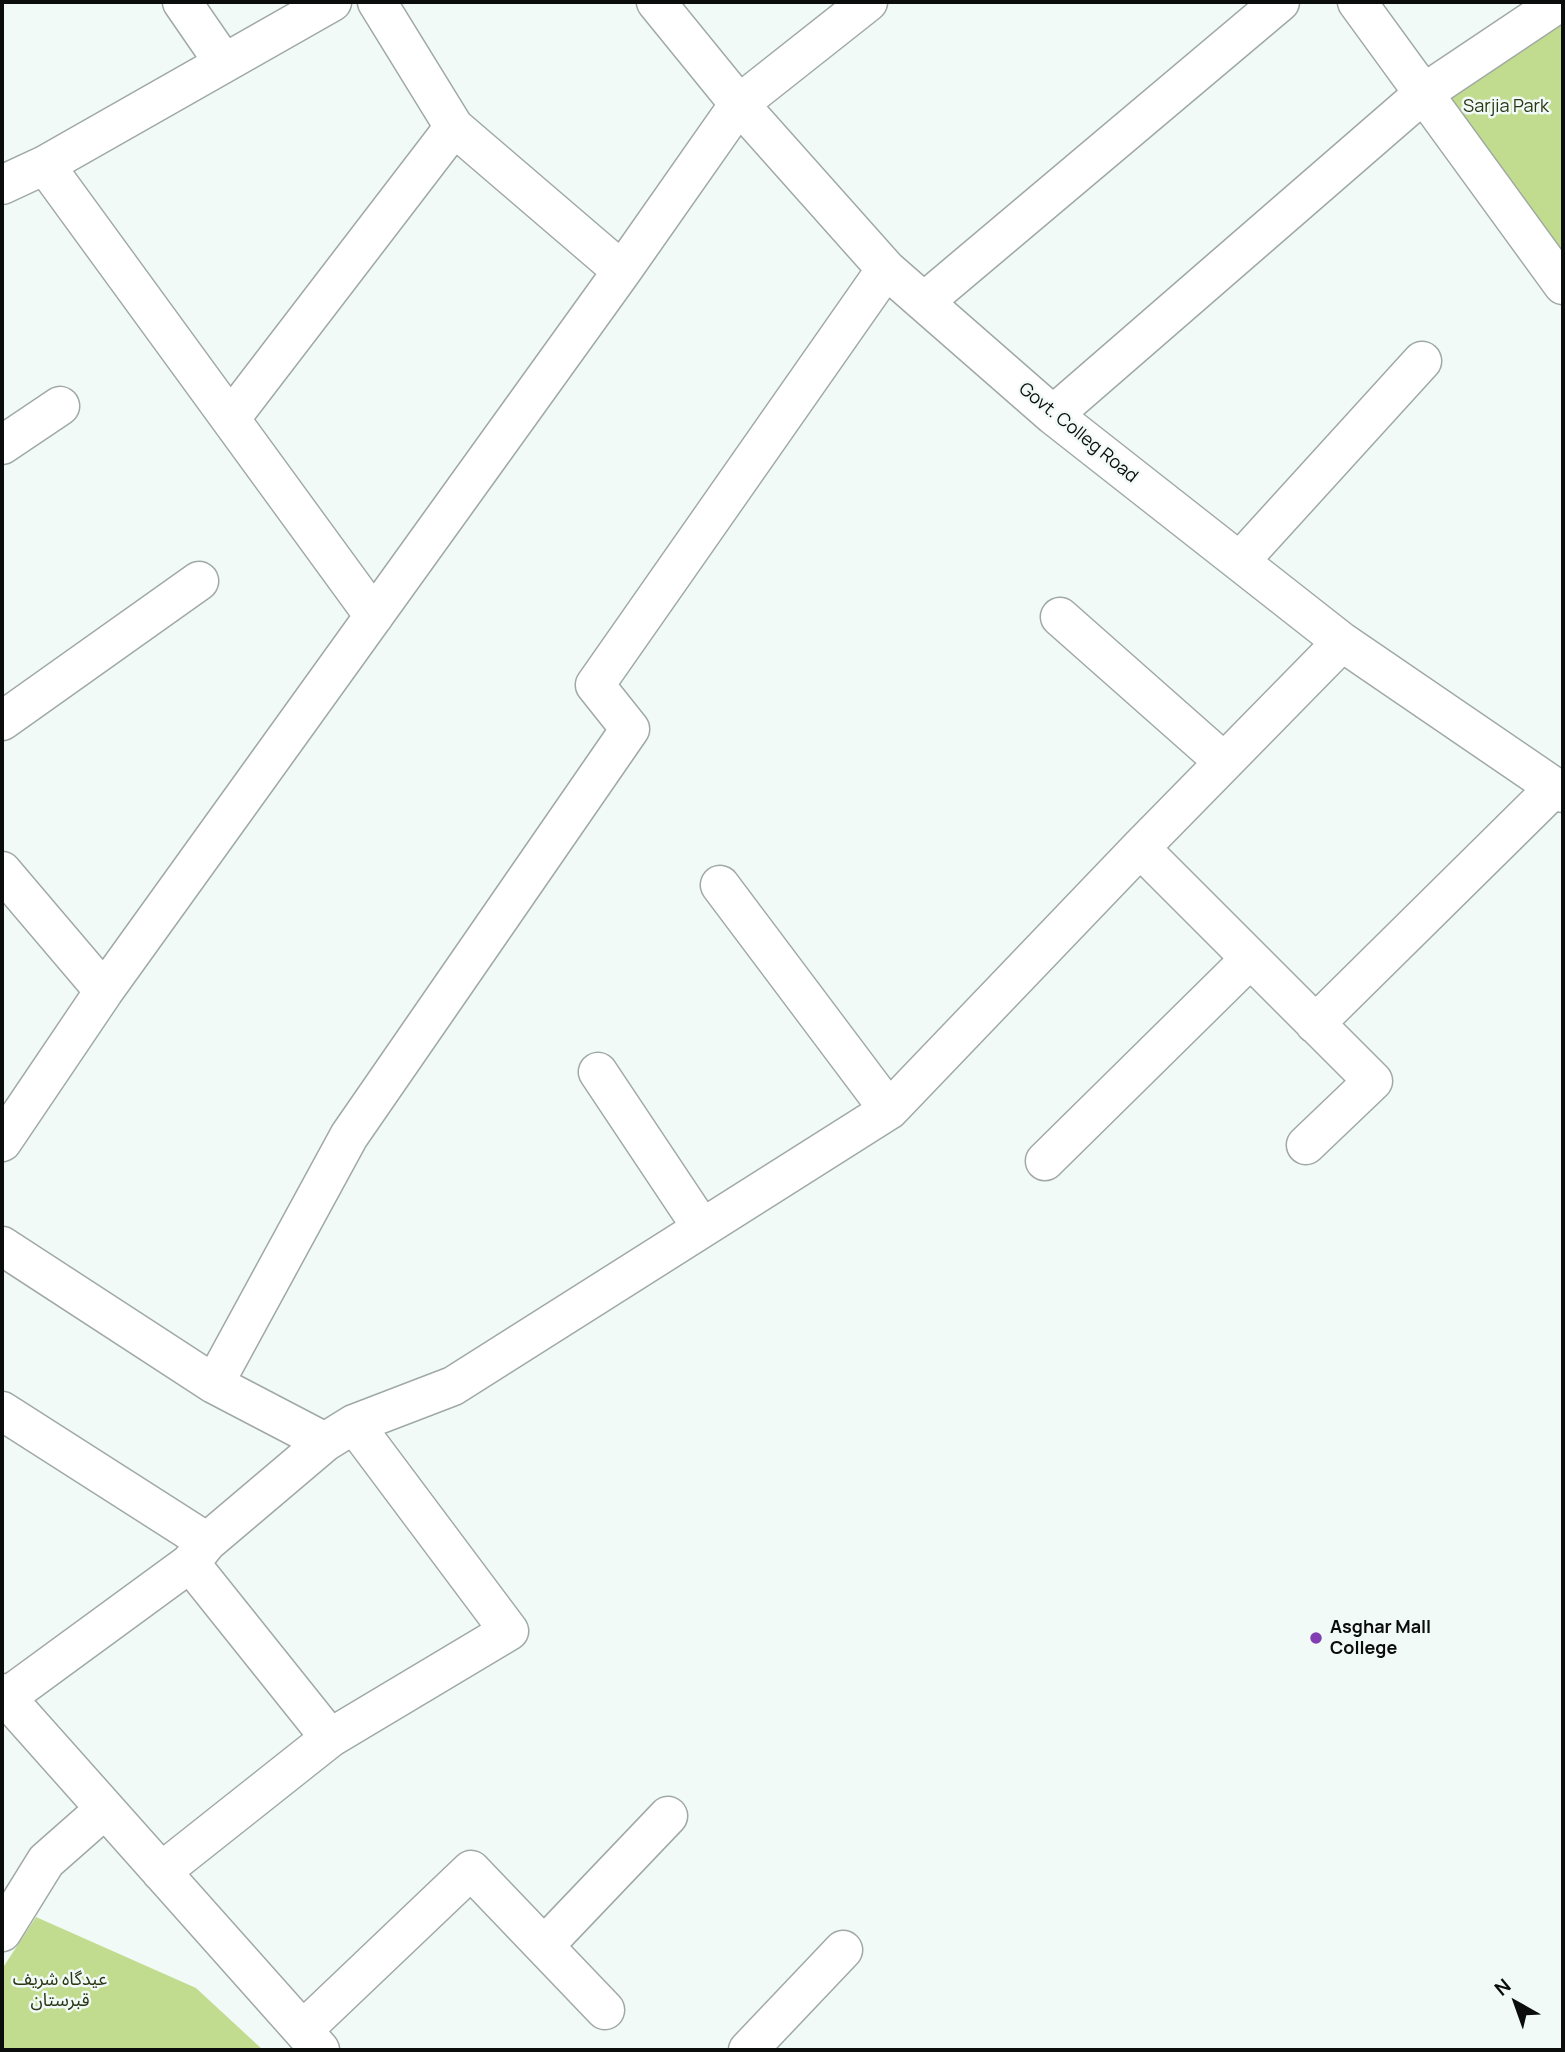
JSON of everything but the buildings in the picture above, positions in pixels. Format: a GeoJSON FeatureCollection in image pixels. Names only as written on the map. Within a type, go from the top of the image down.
{"type":"FeatureCollection","features":[{"type":"Feature","properties":{"kind":"street"},"geometry":{"type":"LineString","coordinates":[[182,2],[224,63]]}},
{"type":"Feature","properties":{"kind":"street"},"geometry":{"type":"LineString","coordinates":[[4,178],[45,165],[331,2]]}},
{"type":"Feature","properties":{"kind":"street"},"geometry":{"type":"LineString","coordinates":[[377,2],[454,127],[622,271]]}},
{"type":"Feature","properties":{"kind":"street","name":"Govt. Colleg Road"},"geometry":{"type":"LineString","coordinates":[[656,2],[739,104],[886,269],[1053,415],[1342,642],[1559,790]]}},
{"type":"Feature","properties":{"kind":"street"},"geometry":{"type":"LineString","coordinates":[[2,1142],[104,991],[739,104],[868,2]]}},
{"type":"Feature","properties":{"kind":"street"},"geometry":{"type":"LineString","coordinates":[[924,302],[1280,2]]}},
{"type":"Feature","properties":{"kind":"street"},"geometry":{"type":"LineString","coordinates":[[1357,2],[1563,285]]}},
{"type":"Feature","properties":{"kind":"street"},"geometry":{"type":"LineString","coordinates":[[1053,415],[1424,93],[1560,2]]}},
{"type":"Feature","properties":{"kind":"street"},"geometry":{"type":"LineString","coordinates":[[231,418],[454,127]]}},
{"type":"Feature","properties":{"kind":"street"},"geometry":{"type":"LineString","coordinates":[[45,165],[374,615]]}},
{"type":"Feature","properties":{"kind":"street"},"geometry":{"type":"LineString","coordinates":[[214,1384],[349,1136],[630,729],[595,685],[886,269]]}},
{"type":"Feature","properties":{"kind":"street"},"geometry":{"type":"LineString","coordinates":[[1240,561],[1422,361]]}},
{"type":"Feature","properties":{"kind":"street"},"geometry":{"type":"LineString","coordinates":[[2,445],[60,406]]}},
{"type":"Feature","properties":{"kind":"street"},"geometry":{"type":"LineString","coordinates":[[2,721],[199,581]]}},
{"type":"Feature","properties":{"kind":"street"},"geometry":{"type":"LineString","coordinates":[[1060,617],[1224,762]]}},
{"type":"Feature","properties":{"kind":"street"},"geometry":{"type":"LineString","coordinates":[[605,2010],[471,1870],[312,2040],[106,1809],[6,1705],[198,1553],[339,1433],[453,1385],[889,1110],[1342,642]]}},
{"type":"Feature","properties":{"kind":"street"},"geometry":{"type":"LineString","coordinates":[[1315,1024],[1559,790]]}},
{"type":"Feature","properties":{"kind":"street"},"geometry":{"type":"LineString","coordinates":[[1140,848],[1373,1081],[1306,1145]]}},
{"type":"Feature","properties":{"kind":"street"},"geometry":{"type":"LineString","coordinates":[[2,871],[104,991]]}},
{"type":"Feature","properties":{"kind":"street"},"geometry":{"type":"LineString","coordinates":[[720,885],[889,1110]]}},
{"type":"Feature","properties":{"kind":"street"},"geometry":{"type":"LineString","coordinates":[[1045,1161],[1250,959]]}},
{"type":"Feature","properties":{"kind":"street"},"geometry":{"type":"LineString","coordinates":[[598,1072],[702,1228]]}},
{"type":"Feature","properties":{"kind":"street"},"geometry":{"type":"LineString","coordinates":[[2,1246],[214,1384],[339,1433],[509,1631],[330,1738],[161,1872]]}},
{"type":"Feature","properties":{"kind":"street"},"geometry":{"type":"LineString","coordinates":[[2,1412],[198,1553],[330,1738]]}},
{"type":"Feature","properties":{"kind":"street"},"geometry":{"type":"LineString","coordinates":[[2,1932],[46,1861],[106,1809]]}},
{"type":"Feature","properties":{"kind":"street"},"geometry":{"type":"LineString","coordinates":[[544,1946],[668,1816]]}},
{"type":"Feature","properties":{"kind":"street"},"geometry":{"type":"LineString","coordinates":[[748,2050],[843,1950]]}},
{"type":"Feature","properties":{"kind":"green space","name":"Sarjia Park"},"geometry":{"type":"Polygon","coordinates":[[[1563,2],[1563,285],[1424,93],[1563,2]]]}},
{"type":"Feature","properties":{"kind":"green space","name":"عیدگاہ شریف قبرستان"},"geometry":{"type":"Polygon","coordinates":[[[36,1917],[196,1988],[263,2050],[2,2050],[2,1969],[36,1917]]]}},
{"type":"Feature","properties":{"kind":"place","name":"Asghar Mall College"},"geometry":{"type":"Point","coordinates":[1316,1638]}}]}
